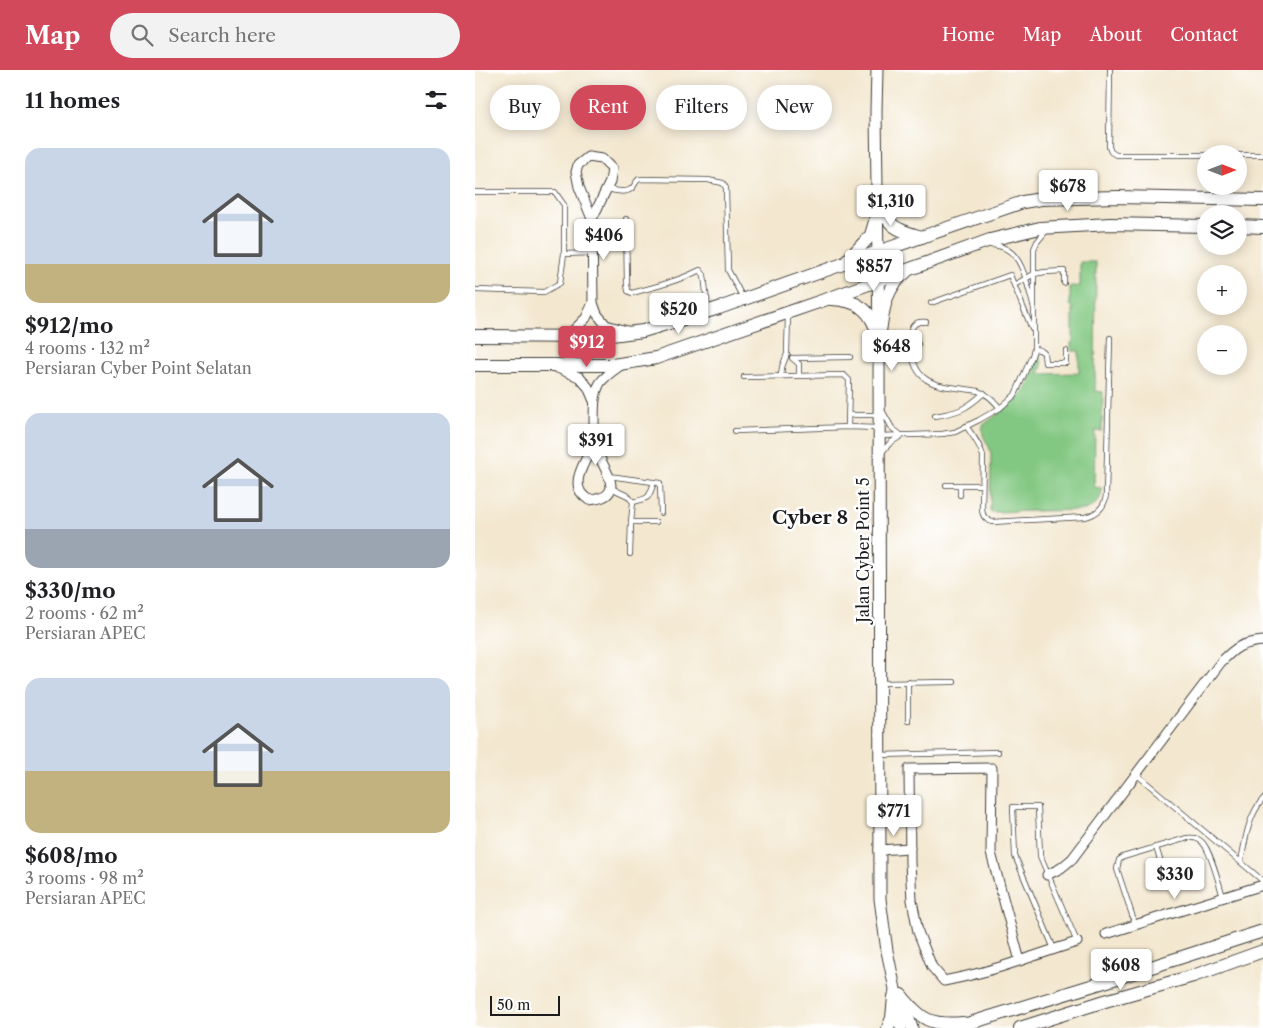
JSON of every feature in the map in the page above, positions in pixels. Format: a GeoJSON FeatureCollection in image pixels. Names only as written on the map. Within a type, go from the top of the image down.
{"type":"FeatureCollection","features":[{"type":"Feature","properties":{"kind":"main road"},"geometry":{"type":"LineString","coordinates":[[475,336],[596,337],[643,331],[744,299],[1023,202],[1041,199],[1117,197],[1263,200]]}},
{"type":"Feature","properties":{"kind":"main road"},"geometry":{"type":"LineString","coordinates":[[877,202],[889,222],[897,229],[922,237]]}},
{"type":"Feature","properties":{"kind":"main road"},"geometry":{"type":"LineString","coordinates":[[846,263],[871,235],[876,218],[877,202]]}},
{"type":"Feature","properties":{"kind":"main road"},"geometry":{"type":"LineString","coordinates":[[475,365],[623,364],[655,358],[827,299],[974,245],[1040,228],[1110,224],[1197,226]]}},
{"type":"Feature","properties":{"kind":"main road"},"geometry":{"type":"LineString","coordinates":[[1247,226],[1263,227]]}},
{"type":"Feature","properties":{"kind":"main road"},"geometry":{"type":"LineString","coordinates":[[879,339],[884,306],[889,291],[901,276],[911,268]]}},
{"type":"Feature","properties":{"kind":"main road"},"geometry":{"type":"LineString","coordinates":[[827,299],[852,302],[863,309],[875,325],[879,339]]}},
{"type":"Feature","properties":{"kind":"main road"},"geometry":{"type":"LineString","coordinates":[[954,1028],[1263,931]]}},
{"type":"Feature","properties":{"kind":"main road"},"geometry":{"type":"LineString","coordinates":[[1020,1028],[1193,976],[1263,952]]}},
{"type":"Feature","properties":{"kind":"main road"},"geometry":{"type":"LineString","coordinates":[[897,994],[911,1008],[929,1021],[944,1025],[969,1023]]}},
{"type":"Feature","properties":{"kind":"main road"},"geometry":{"type":"LineString","coordinates":[[888,1028],[897,994]]}},
{"type":"Feature","properties":{"kind":"street","name":"Jalan Cyber Point 5"},"geometry":{"type":"LineString","coordinates":[[876,70],[879,339],[879,850],[881,908],[887,951],[897,994],[901,1028]]}},
{"type":"Feature","properties":{"kind":"street"},"geometry":{"type":"LineString","coordinates":[[592,219],[610,182],[612,169],[602,159],[588,157],[578,165],[576,172],[579,187],[592,219],[593,304],[597,314],[606,325],[633,333]]}},
{"type":"Feature","properties":{"kind":"street"},"geometry":{"type":"LineString","coordinates":[[567,337],[586,318],[593,304]]}},
{"type":"Feature","properties":{"kind":"street"},"geometry":{"type":"LineString","coordinates":[[594,434],[597,452],[609,476],[611,488],[609,493],[601,500],[589,500],[581,494],[578,478],[592,446],[594,401],[600,383],[623,364]]}},
{"type":"Feature","properties":{"kind":"street"},"geometry":{"type":"LineString","coordinates":[[551,365],[579,376],[588,387],[594,401]]}},
{"type":"Feature","properties":{"kind":"street"},"geometry":{"type":"LineString","coordinates":[[1047,875],[1061,868],[1072,859],[1221,662],[1240,646],[1263,641]]}},
{"type":"Feature","properties":{"kind":"street"},"geometry":{"type":"LineString","coordinates":[[1021,961],[991,853],[992,768],[909,769],[912,900],[918,932],[932,967],[944,981],[1021,961],[1077,942]]}},
{"type":"Feature","properties":{"kind":"street"},"geometry":{"type":"LineString","coordinates":[[879,850],[910,848]]}},
{"type":"Feature","properties":{"kind":"street"},"geometry":{"type":"LineString","coordinates":[[1106,934],[1263,885]]}},
{"type":"Feature","properties":{"kind":"street","name":"Jalan Cyber Point 5"},"geometry":{"type":"LineString","coordinates":[[897,994],[911,1028]]}},
{"type":"Feature","properties":{"kind":"lane"},"geometry":{"type":"LineString","coordinates":[[1110,70],[1109,147],[1111,152],[1116,155],[1197,155]]}},
{"type":"Feature","properties":{"kind":"lane"},"geometry":{"type":"LineString","coordinates":[[1247,155],[1263,155]]}},
{"type":"Feature","properties":{"kind":"lane"},"geometry":{"type":"LineString","coordinates":[[607,189],[628,190],[639,179],[708,180],[723,183],[726,188],[728,270],[744,299]]}},
{"type":"Feature","properties":{"kind":"lane"},"geometry":{"type":"LineString","coordinates":[[475,192],[555,192],[564,206],[564,254],[560,283],[544,292],[475,290]]}},
{"type":"Feature","properties":{"kind":"lane"},"geometry":{"type":"LineString","coordinates":[[625,219],[628,291],[631,293],[652,288],[701,270],[704,275],[708,311]]}},
{"type":"Feature","properties":{"kind":"lane"},"geometry":{"type":"LineString","coordinates":[[735,431],[849,427],[902,436],[942,434],[955,432],[1000,408],[1015,395],[1028,369],[1034,349],[1035,249],[1041,236],[1051,227]]}},
{"type":"Feature","properties":{"kind":"lane"},"geometry":{"type":"LineString","coordinates":[[974,245],[996,245],[1010,250],[1019,262],[1034,308]]}},
{"type":"Feature","properties":{"kind":"lane"},"geometry":{"type":"LineString","coordinates":[[564,254],[593,253]]}},
{"type":"Feature","properties":{"kind":"lane"},"geometry":{"type":"LineString","coordinates":[[1014,285],[1034,274],[1064,271],[1064,283]]}},
{"type":"Feature","properties":{"kind":"lane"},"geometry":{"type":"LineString","coordinates":[[931,303],[1011,276],[1034,333]]}},
{"type":"Feature","properties":{"kind":"lane"},"geometry":{"type":"LineString","coordinates":[[781,376],[787,354],[788,312]]}},
{"type":"Feature","properties":{"kind":"lane"},"geometry":{"type":"LineString","coordinates":[[926,322],[918,322],[910,332],[912,358],[921,376],[935,385],[984,393],[990,396],[1000,408]]}},
{"type":"Feature","properties":{"kind":"lane"},"geometry":{"type":"LineString","coordinates":[[966,426],[982,451],[983,515],[986,519],[992,522],[1085,517],[1098,512],[1105,500],[1106,494],[1110,338]]}},
{"type":"Feature","properties":{"kind":"lane"},"geometry":{"type":"LineString","coordinates":[[911,348],[918,344]]}},
{"type":"Feature","properties":{"kind":"lane"},"geometry":{"type":"LineString","coordinates":[[1034,349],[1040,350],[1044,354],[1045,363],[1066,363],[1066,351]]}},
{"type":"Feature","properties":{"kind":"lane"},"geometry":{"type":"LineString","coordinates":[[787,354],[799,364],[799,376]]}},
{"type":"Feature","properties":{"kind":"lane"},"geometry":{"type":"LineString","coordinates":[[793,358],[850,357]]}},
{"type":"Feature","properties":{"kind":"lane"},"geometry":{"type":"LineString","coordinates":[[744,377],[844,375],[849,380],[849,427]]}},
{"type":"Feature","properties":{"kind":"lane"},"geometry":{"type":"LineString","coordinates":[[935,416],[965,409],[984,393]]}},
{"type":"Feature","properties":{"kind":"lane"},"geometry":{"type":"LineString","coordinates":[[849,415],[879,410],[892,428],[902,436]]}},
{"type":"Feature","properties":{"kind":"lane"},"geometry":{"type":"LineString","coordinates":[[879,460],[885,447],[902,436]]}},
{"type":"Feature","properties":{"kind":"lane"},"geometry":{"type":"LineString","coordinates":[[609,476],[660,483],[661,513]]}},
{"type":"Feature","properties":{"kind":"lane"},"geometry":{"type":"LineString","coordinates":[[633,502],[646,499],[650,495],[654,482]]}},
{"type":"Feature","properties":{"kind":"lane"},"geometry":{"type":"LineString","coordinates":[[946,485],[982,485]]}},
{"type":"Feature","properties":{"kind":"lane"},"geometry":{"type":"LineString","coordinates":[[960,485],[960,494]]}},
{"type":"Feature","properties":{"kind":"lane"},"geometry":{"type":"LineString","coordinates":[[611,488],[628,496],[633,502],[630,554]]}},
{"type":"Feature","properties":{"kind":"lane"},"geometry":{"type":"LineString","coordinates":[[631,522],[657,522]]}},
{"type":"Feature","properties":{"kind":"lane"},"geometry":{"type":"LineString","coordinates":[[908,682],[908,721]]}},
{"type":"Feature","properties":{"kind":"lane"},"geometry":{"type":"LineString","coordinates":[[879,683],[954,682]]}},
{"type":"Feature","properties":{"kind":"lane"},"geometry":{"type":"LineString","coordinates":[[879,755],[998,752]]}},
{"type":"Feature","properties":{"kind":"lane"},"geometry":{"type":"LineString","coordinates":[[1136,774],[1263,881]]}},
{"type":"Feature","properties":{"kind":"lane"},"geometry":{"type":"LineString","coordinates":[[1241,862],[1253,814],[1263,799]]}},
{"type":"Feature","properties":{"kind":"lane"},"geometry":{"type":"LineString","coordinates":[[1054,949],[1015,856],[1013,807],[1038,807],[1040,856],[1077,942]]}},
{"type":"Feature","properties":{"kind":"lane"},"geometry":{"type":"LineString","coordinates":[[1135,924],[1117,870],[1119,860],[1123,857],[1192,838],[1201,840],[1208,851],[1223,897]]}},
{"type":"Feature","properties":{"kind":"lane"},"geometry":{"type":"LineString","coordinates":[[1157,847],[1160,860]]}},
{"type":"Feature","properties":{"kind":"green space"},"geometry":{"type":"Polygon","coordinates":[[[1080,262],[1096,262],[1095,391],[1103,392],[1102,431],[1095,431],[1094,487],[1102,488],[1101,496],[1092,507],[1085,510],[990,512],[991,453],[983,436],[983,425],[1013,403],[1023,392],[1034,373],[1035,359],[1038,355],[1041,357],[1042,365],[1039,374],[1079,373],[1079,351],[1071,351],[1071,343],[1073,341],[1073,308],[1070,305],[1070,287],[1080,286],[1080,262]]]}},
{"type":"Feature","properties":{"kind":"district","name":"Cyber 8"},"geometry":{"type":"Point","coordinates":[810,517]}}]}
